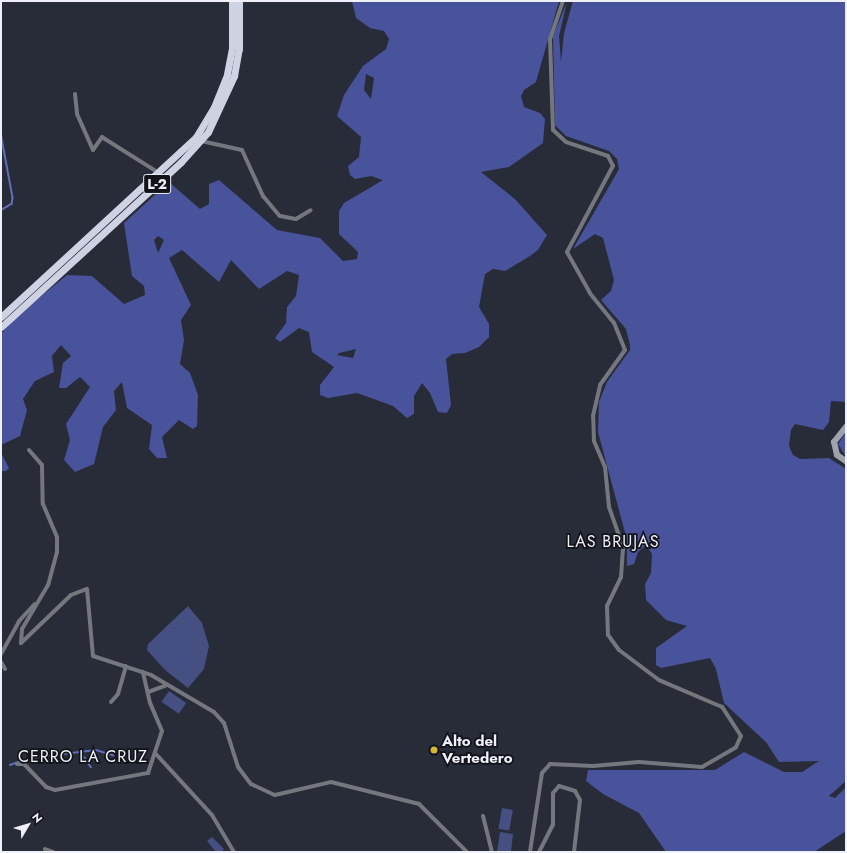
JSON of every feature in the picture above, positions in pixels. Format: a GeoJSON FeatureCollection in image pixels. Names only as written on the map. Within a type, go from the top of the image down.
{"type":"FeatureCollection","features":[{"type":"Feature","properties":{"kind":"highway","name":"L-2"},"geometry":{"type":"LineString","coordinates":[[1,316],[159,173],[196,137],[220,95],[232,48],[232,1]]}},
{"type":"Feature","properties":{"kind":"highway","name":"L-2"},"geometry":{"type":"LineString","coordinates":[[1,327],[201,141],[220,110],[234,76],[239,49],[239,1]]}},
{"type":"Feature","properties":{"kind":"main road"},"geometry":{"type":"LineString","coordinates":[[846,427],[834,442],[837,455],[846,461]]}},
{"type":"Feature","properties":{"kind":"street"},"geometry":{"type":"LineString","coordinates":[[530,852],[542,773],[550,764],[639,762],[702,767],[739,743],[741,738],[722,708],[654,676],[613,645],[608,635],[607,606],[621,576],[623,548],[609,507],[605,467],[593,427],[600,385],[626,350],[616,327],[590,293],[567,252],[613,166],[608,156],[566,142],[553,130],[550,39],[563,1]]}},
{"type":"Feature","properties":{"kind":"street"},"geometry":{"type":"LineString","coordinates":[[75,94],[77,114],[93,150],[102,137],[159,173]]}},
{"type":"Feature","properties":{"kind":"street"},"geometry":{"type":"LineString","coordinates":[[201,141],[242,150],[264,196],[280,216],[296,219],[311,210]]}},
{"type":"Feature","properties":{"kind":"street"},"geometry":{"type":"LineString","coordinates":[[29,450],[42,464],[43,504],[57,541],[55,564],[22,629],[21,643],[66,599],[83,588],[90,593],[92,656],[143,672],[168,684],[220,718],[238,767],[257,788],[281,795],[331,782],[419,804],[467,852]]}},
{"type":"Feature","properties":{"kind":"street"},"geometry":{"type":"LineString","coordinates":[[1,654],[19,621],[36,603]]}},
{"type":"Feature","properties":{"kind":"street"},"geometry":{"type":"LineString","coordinates":[[1,662],[5,669]]}},
{"type":"Feature","properties":{"kind":"street"},"geometry":{"type":"LineString","coordinates":[[111,702],[118,694],[126,666]]}},
{"type":"Feature","properties":{"kind":"street"},"geometry":{"type":"LineString","coordinates":[[17,764],[24,764],[46,787],[55,790],[142,776],[149,771],[162,731],[148,692],[143,672]]}},
{"type":"Feature","properties":{"kind":"street"},"geometry":{"type":"LineString","coordinates":[[148,692],[168,684]]}},
{"type":"Feature","properties":{"kind":"street"},"geometry":{"type":"LineString","coordinates":[[155,753],[212,815],[234,852]]}},
{"type":"Feature","properties":{"kind":"street"},"geometry":{"type":"LineString","coordinates":[[539,852],[553,825],[553,793],[560,786],[575,791],[580,800],[574,852]]}},
{"type":"Feature","properties":{"kind":"street"},"geometry":{"type":"LineString","coordinates":[[483,816],[492,852]]}},
{"type":"Feature","properties":{"kind":"street"},"geometry":{"type":"LineString","coordinates":[[45,849],[53,852]]}},
{"type":"Feature","properties":{"kind":"shaded area"},"geometry":{"type":"Polygon","coordinates":[[[352,1],[559,1],[536,82],[524,90],[521,96],[524,107],[540,113],[545,119],[543,143],[509,167],[481,172],[515,199],[547,235],[538,250],[530,256],[505,271],[493,269],[485,274],[479,307],[489,324],[489,337],[479,347],[465,353],[452,354],[446,359],[451,405],[447,413],[438,412],[430,393],[422,383],[414,396],[414,414],[407,418],[393,406],[357,393],[328,398],[320,395],[320,385],[334,367],[312,352],[309,332],[299,328],[280,342],[275,338],[286,323],[287,307],[296,296],[299,275],[287,271],[259,289],[231,260],[219,282],[182,250],[169,258],[191,305],[181,320],[184,340],[180,364],[190,373],[198,395],[197,426],[193,429],[179,420],[162,437],[167,458],[157,458],[149,449],[152,425],[127,408],[122,382],[114,391],[116,410],[103,427],[94,464],[75,472],[64,460],[70,440],[66,424],[90,387],[80,377],[66,388],[59,388],[63,363],[71,356],[61,345],[52,356],[54,372],[35,381],[23,399],[27,410],[20,436],[1,445],[1,334],[19,314],[67,275],[92,276],[124,304],[145,295],[144,286],[132,276],[124,223],[169,182],[200,209],[209,204],[209,184],[219,180],[277,230],[320,238],[343,261],[357,259],[358,252],[339,234],[339,211],[344,203],[383,180],[371,176],[355,179],[350,175],[348,166],[359,157],[361,137],[337,116],[344,95],[363,66],[386,49],[389,39],[384,31],[370,28],[356,18],[352,1]],[[366,74],[364,90],[371,99],[374,78],[366,74]],[[158,236],[154,240],[158,253],[164,240],[158,236]],[[356,349],[339,353],[337,355],[353,358],[356,349]]]}},
{"type":"Feature","properties":{"kind":"shaded area"},"geometry":{"type":"Polygon","coordinates":[[[573,1],[846,1],[846,402],[831,401],[829,422],[823,430],[795,424],[791,430],[789,446],[793,455],[800,459],[829,458],[846,469],[846,781],[829,796],[835,798],[846,787],[846,831],[814,852],[666,852],[639,813],[603,794],[586,781],[588,770],[715,770],[744,752],[784,772],[802,772],[819,761],[779,762],[766,742],[724,703],[716,669],[710,658],[661,668],[656,665],[656,648],[687,626],[666,620],[646,600],[645,584],[651,573],[652,554],[646,545],[638,552],[634,564],[627,566],[627,540],[598,432],[599,402],[607,382],[630,350],[630,345],[626,329],[601,300],[611,291],[614,280],[603,238],[595,234],[573,249],[619,169],[617,159],[609,151],[566,136],[555,125],[553,36],[567,2],[559,36],[561,62],[564,33],[573,1]]]}},
{"type":"Feature","properties":{"kind":"shaded area"},"geometry":{"type":"Polygon","coordinates":[[[846,432],[846,457],[838,444],[846,432]]]}},
{"type":"Feature","properties":{"kind":"shaded area"},"geometry":{"type":"Polygon","coordinates":[[[1,453],[9,468],[6,471],[1,471],[1,453]]]}},
{"type":"Feature","properties":{"kind":"shaded area"},"geometry":{"type":"Polygon","coordinates":[[[188,606],[202,623],[209,646],[204,669],[188,688],[165,670],[147,650],[148,644],[188,606]]]}},
{"type":"Feature","properties":{"kind":"shaded area"},"geometry":{"type":"Polygon","coordinates":[[[169,691],[186,703],[179,714],[162,702],[169,691]]]}},
{"type":"Feature","properties":{"kind":"shaded area"},"geometry":{"type":"Polygon","coordinates":[[[502,808],[513,810],[509,831],[498,829],[502,808]]]}},
{"type":"Feature","properties":{"kind":"shaded area"},"geometry":{"type":"Polygon","coordinates":[[[500,832],[513,834],[511,852],[497,852],[500,832]]]}},
{"type":"Feature","properties":{"kind":"shaded area"},"geometry":{"type":"Polygon","coordinates":[[[212,837],[224,849],[221,852],[216,852],[207,841],[212,837]]]}},
{"type":"Feature","properties":{"kind":"waterway"},"geometry":{"type":"LineString","coordinates":[[1,133],[13,198],[12,204],[1,211]]}},
{"type":"Feature","properties":{"kind":"waterway"},"geometry":{"type":"LineString","coordinates":[[31,758],[96,750],[125,759]]}},
{"type":"Feature","properties":{"kind":"waterway"},"geometry":{"type":"LineString","coordinates":[[82,754],[91,767]]}},
{"type":"Feature","properties":{"kind":"waterway"},"geometry":{"type":"LineString","coordinates":[[10,765],[21,761]]}},
{"type":"Feature","properties":{"kind":"waterway"},"geometry":{"type":"LineString","coordinates":[[15,852],[31,852]]}},
{"type":"Feature","properties":{"kind":"place","name":"Alto del Vertedero"},"geometry":{"type":"Point","coordinates":[434,750]}},
{"type":"Feature","properties":{"kind":"district","name":"LAS BRUJAS"},"geometry":{"type":"Point","coordinates":[613,542]}},
{"type":"Feature","properties":{"kind":"district","name":"CERRO LA CRUZ"},"geometry":{"type":"Point","coordinates":[83,757]}}]}
